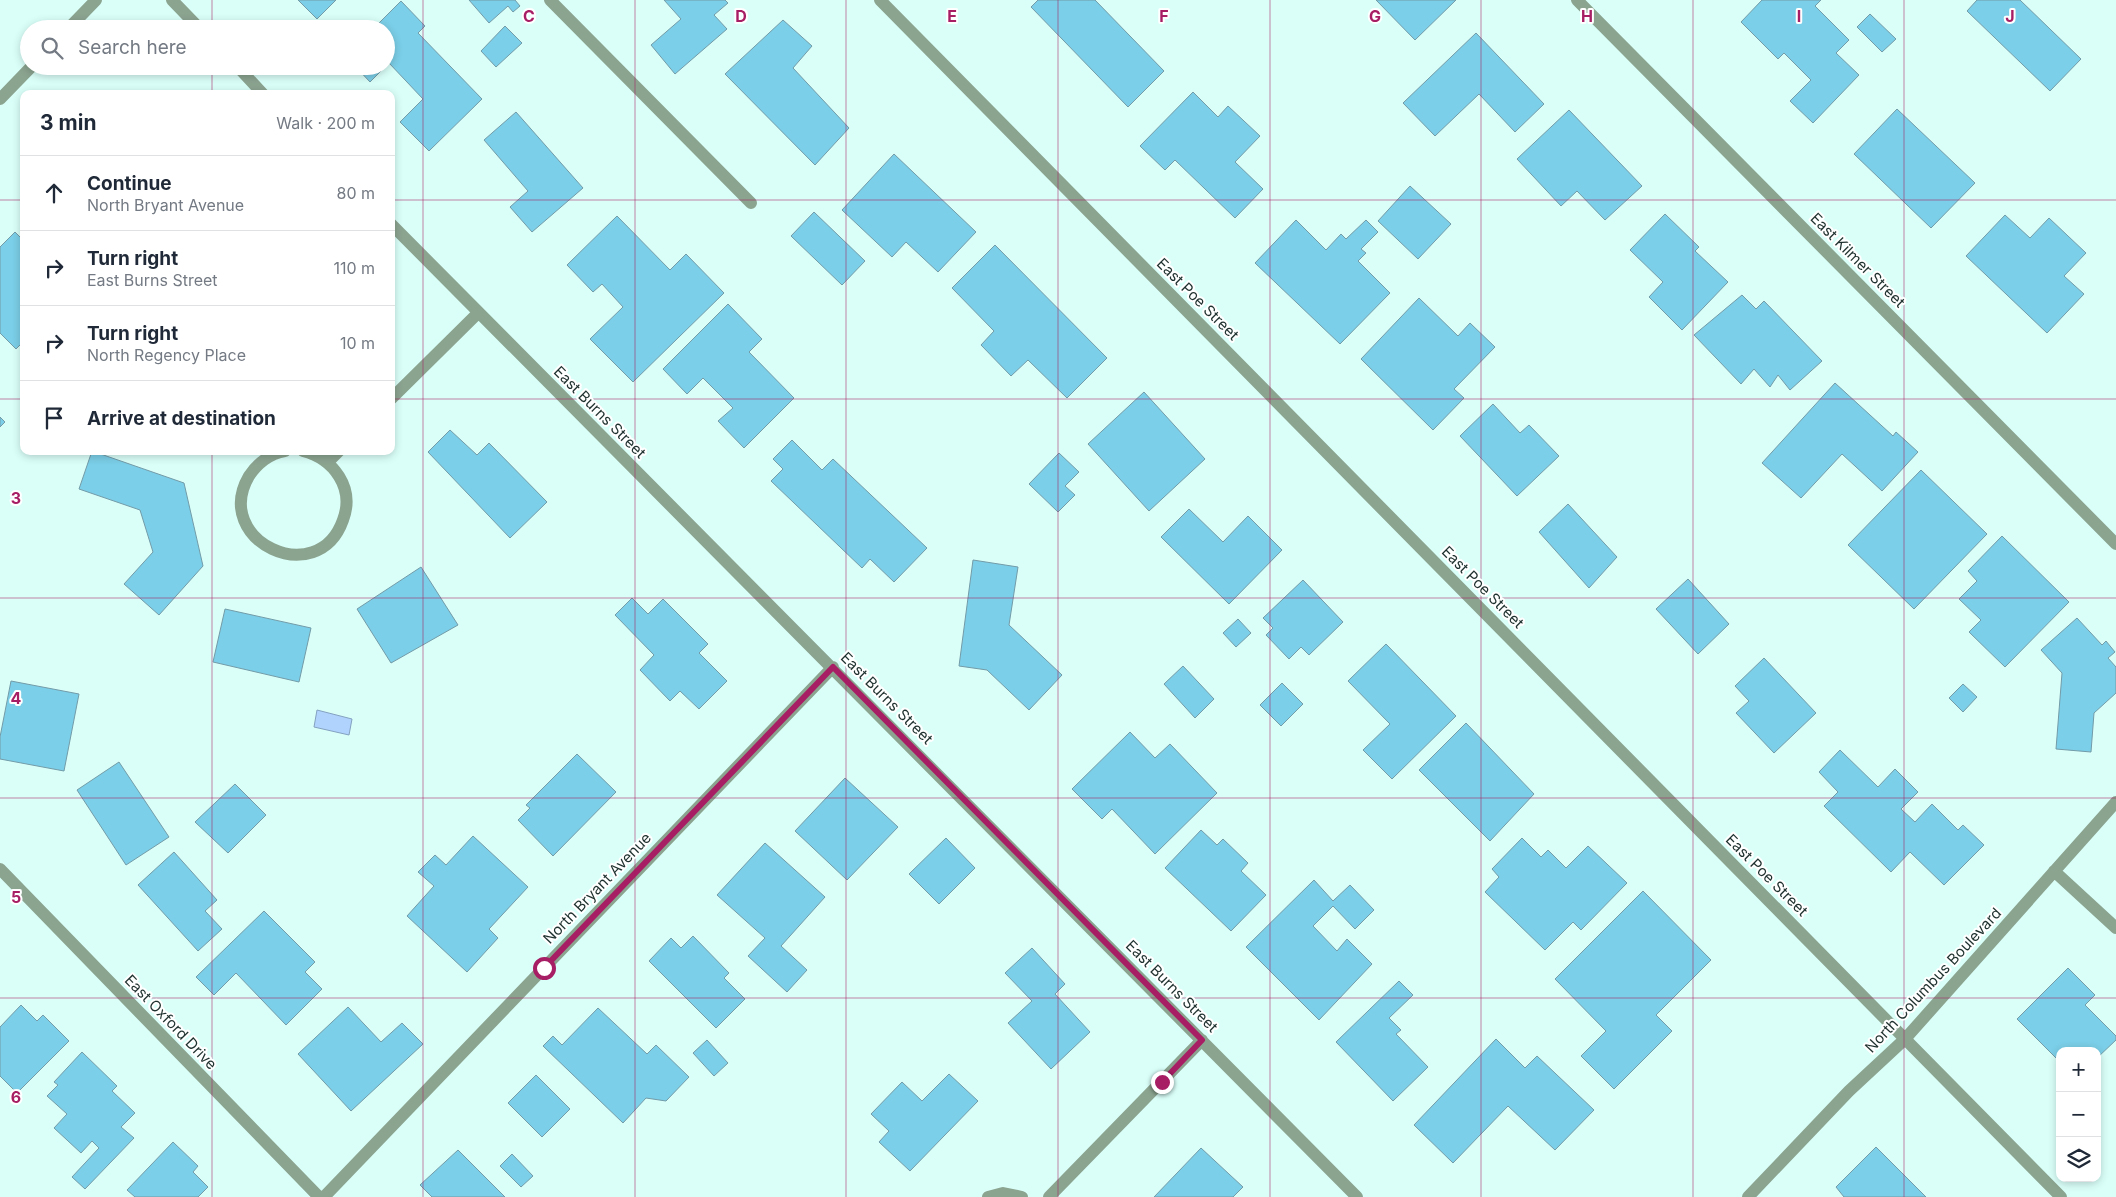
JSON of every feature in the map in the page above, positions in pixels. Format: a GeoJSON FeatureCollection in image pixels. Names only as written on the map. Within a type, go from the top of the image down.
{"type":"FeatureCollection","features":[{"type":"Feature","properties":{"kind":"street"},"geometry":{"type":"LineString","coordinates":[[77,20],[96,0]]}},
{"type":"Feature","properties":{"kind":"street"},"geometry":{"type":"LineString","coordinates":[[172,0],[191,20]]}},
{"type":"Feature","properties":{"kind":"street"},"geometry":{"type":"LineString","coordinates":[[550,0],[751,203]]}},
{"type":"Feature","properties":{"kind":"street","name":"East Poe Street"},"geometry":{"type":"LineString","coordinates":[[880,0],[2061,1197]]}},
{"type":"Feature","properties":{"kind":"street","name":"East Kilmer Street"},"geometry":{"type":"LineString","coordinates":[[1577,0],[2116,544]]}},
{"type":"Feature","properties":{"kind":"street"},"geometry":{"type":"LineString","coordinates":[[0,99],[23,75]]}},
{"type":"Feature","properties":{"kind":"street"},"geometry":{"type":"LineString","coordinates":[[246,75],[260,90]]}},
{"type":"Feature","properties":{"kind":"street","name":"East Burns Street"},"geometry":{"type":"LineString","coordinates":[[395,228],[833,667],[1357,1197]]}},
{"type":"Feature","properties":{"kind":"street"},"geometry":{"type":"LineString","coordinates":[[395,395],[478,313]]}},
{"type":"Feature","properties":{"kind":"street"},"geometry":{"type":"LineString","coordinates":[[274,455],[266,458],[254,468],[246,483],[241,499],[243,516],[250,530],[262,544],[278,553],[296,556],[314,552],[329,543],[340,529],[346,512],[346,493],[340,476],[328,462],[312,455]]}},
{"type":"Feature","properties":{"kind":"street"},"geometry":{"type":"LineString","coordinates":[[328,462],[335,455]]}},
{"type":"Feature","properties":{"kind":"street","name":"North Bryant Avenue"},"geometry":{"type":"LineString","coordinates":[[324,1197],[833,667]]}},
{"type":"Feature","properties":{"kind":"street","name":"North Columbus Boulevard"},"geometry":{"type":"LineString","coordinates":[[1748,1197],[1849,1091],[1905,1039],[2116,802]]}},
{"type":"Feature","properties":{"kind":"street","name":"East Oxford Drive"},"geometry":{"type":"LineString","coordinates":[[0,869],[319,1197]]}},
{"type":"Feature","properties":{"kind":"street"},"geometry":{"type":"LineString","coordinates":[[2054,871],[2116,928]]}},
{"type":"Feature","properties":{"kind":"street"},"geometry":{"type":"LineString","coordinates":[[1050,1197],[1202,1040]]}},
{"type":"Feature","properties":{"kind":"street"},"geometry":{"type":"LineString","coordinates":[[988,1197],[1003,1193],[1022,1197]]}},
{"type":"Feature","properties":{"kind":"water"},"geometry":{"type":"Polygon","coordinates":[[[317,710],[352,719],[349,735],[314,727],[317,710]]]}},
{"type":"Feature","properties":{"kind":"building"},"geometry":{"type":"Polygon","coordinates":[[[298,0],[336,0],[317,19],[298,0]]]}},
{"type":"Feature","properties":{"kind":"building"},"geometry":{"type":"Polygon","coordinates":[[[469,0],[515,0],[520,6],[513,12],[508,6],[489,23],[469,0]]]}},
{"type":"Feature","properties":{"kind":"building"},"geometry":{"type":"Polygon","coordinates":[[[664,0],[725,0],[728,3],[714,15],[727,29],[675,74],[651,45],[681,19],[664,0]]]}},
{"type":"Feature","properties":{"kind":"building"},"geometry":{"type":"Polygon","coordinates":[[[1038,0],[1095,0],[1164,71],[1128,107],[1031,7],[1038,0]]]}},
{"type":"Feature","properties":{"kind":"building"},"geometry":{"type":"Polygon","coordinates":[[[1376,0],[1456,0],[1415,40],[1376,0]]]}},
{"type":"Feature","properties":{"kind":"building"},"geometry":{"type":"Polygon","coordinates":[[[1762,0],[1821,0],[1815,6],[1849,40],[1836,53],[1859,75],[1813,123],[1790,101],[1811,80],[1784,53],[1778,59],[1741,22],[1762,0]]]}},
{"type":"Feature","properties":{"kind":"building"},"geometry":{"type":"Polygon","coordinates":[[[1977,0],[2020,0],[2081,59],[2050,91],[1967,11],[1977,0]]]}},
{"type":"Feature","properties":{"kind":"building"},"geometry":{"type":"Polygon","coordinates":[[[401,1],[425,26],[418,33],[482,99],[429,151],[400,122],[423,99],[395,69],[395,20],[382,20],[401,1]]]}},
{"type":"Feature","properties":{"kind":"building"},"geometry":{"type":"Polygon","coordinates":[[[1870,14],[1896,39],[1882,52],[1857,27],[1870,14]]]}},
{"type":"Feature","properties":{"kind":"building"},"geometry":{"type":"Polygon","coordinates":[[[783,20],[812,46],[793,68],[849,128],[815,165],[725,74],[783,20]]]}},
{"type":"Feature","properties":{"kind":"building"},"geometry":{"type":"Polygon","coordinates":[[[505,26],[522,43],[496,67],[481,51],[505,26]]]}},
{"type":"Feature","properties":{"kind":"building"},"geometry":{"type":"Polygon","coordinates":[[[1476,33],[1544,104],[1515,132],[1479,94],[1435,136],[1403,103],[1476,33]]]}},
{"type":"Feature","properties":{"kind":"building"},"geometry":{"type":"Polygon","coordinates":[[[363,75],[377,75],[370,82],[363,75]]]}},
{"type":"Feature","properties":{"kind":"building"},"geometry":{"type":"Polygon","coordinates":[[[1193,92],[1218,117],[1228,106],[1260,136],[1235,162],[1263,189],[1235,218],[1175,160],[1165,170],[1140,146],[1193,92]]]}},
{"type":"Feature","properties":{"kind":"building"},"geometry":{"type":"Polygon","coordinates":[[[1897,109],[1975,183],[1931,228],[1854,154],[1897,109]]]}},
{"type":"Feature","properties":{"kind":"building"},"geometry":{"type":"Polygon","coordinates":[[[1569,110],[1642,186],[1605,220],[1577,191],[1561,206],[1517,159],[1569,110]]]}},
{"type":"Feature","properties":{"kind":"building"},"geometry":{"type":"Polygon","coordinates":[[[516,112],[583,188],[532,232],[510,207],[528,191],[484,140],[516,112]]]}},
{"type":"Feature","properties":{"kind":"building"},"geometry":{"type":"Polygon","coordinates":[[[894,154],[976,232],[938,272],[906,242],[892,257],[842,210],[894,154]]]}},
{"type":"Feature","properties":{"kind":"building"},"geometry":{"type":"Polygon","coordinates":[[[1410,186],[1451,224],[1418,259],[1378,221],[1410,186]]]}},
{"type":"Feature","properties":{"kind":"building"},"geometry":{"type":"Polygon","coordinates":[[[814,212],[865,261],[842,285],[791,236],[814,212]]]}},
{"type":"Feature","properties":{"kind":"building"},"geometry":{"type":"Polygon","coordinates":[[[1665,214],[1699,247],[1695,251],[1728,282],[1682,330],[1649,297],[1663,282],[1630,250],[1665,214]]]}},
{"type":"Feature","properties":{"kind":"building"},"geometry":{"type":"Polygon","coordinates":[[[2005,215],[2030,238],[2049,218],[2086,253],[2064,276],[2084,294],[2047,333],[1966,256],[2005,215]]]}},
{"type":"Feature","properties":{"kind":"building"},"geometry":{"type":"Polygon","coordinates":[[[617,216],[670,270],[686,254],[724,293],[633,382],[590,339],[623,307],[602,284],[593,292],[567,265],[617,216]]]}},
{"type":"Feature","properties":{"kind":"building"},"geometry":{"type":"Polygon","coordinates":[[[1296,220],[1326,250],[1341,234],[1346,239],[1366,220],[1378,232],[1361,249],[1366,253],[1358,261],[1390,293],[1340,344],[1255,263],[1296,220]]]}},
{"type":"Feature","properties":{"kind":"building"},"geometry":{"type":"Polygon","coordinates":[[[15,232],[20,237],[20,345],[16,349],[0,333],[0,247],[15,232]]]}},
{"type":"Feature","properties":{"kind":"building"},"geometry":{"type":"Polygon","coordinates":[[[995,245],[1107,358],[1067,398],[1028,360],[1011,376],[981,345],[994,331],[952,288],[995,245]]]}},
{"type":"Feature","properties":{"kind":"building"},"geometry":{"type":"Polygon","coordinates":[[[1742,295],[1756,309],[1764,301],[1822,361],[1790,390],[1778,375],[1770,387],[1754,369],[1741,384],[1694,335],[1742,295]]]}},
{"type":"Feature","properties":{"kind":"building"},"geometry":{"type":"Polygon","coordinates":[[[1419,298],[1458,336],[1470,323],[1495,347],[1454,389],[1464,398],[1433,430],[1361,359],[1419,298]]]}},
{"type":"Feature","properties":{"kind":"building"},"geometry":{"type":"Polygon","coordinates":[[[728,304],[762,339],[749,352],[794,398],[744,448],[718,421],[733,408],[703,378],[687,394],[663,369],[728,304]]]}},
{"type":"Feature","properties":{"kind":"building"},"geometry":{"type":"Polygon","coordinates":[[[1835,383],[1893,436],[1896,432],[1918,452],[1882,491],[1842,454],[1801,498],[1762,463],[1835,383]]]}},
{"type":"Feature","properties":{"kind":"building"},"geometry":{"type":"Polygon","coordinates":[[[1144,392],[1205,459],[1149,511],[1088,444],[1144,392]]]}},
{"type":"Feature","properties":{"kind":"building"},"geometry":{"type":"Polygon","coordinates":[[[1493,404],[1520,433],[1529,425],[1559,456],[1517,496],[1460,436],[1493,404]]]}},
{"type":"Feature","properties":{"kind":"building"},"geometry":{"type":"Polygon","coordinates":[[[0,417],[5,422],[0,427],[0,417]]]}},
{"type":"Feature","properties":{"kind":"building"},"geometry":{"type":"Polygon","coordinates":[[[450,430],[477,455],[489,443],[547,502],[510,538],[428,452],[450,430]]]}},
{"type":"Feature","properties":{"kind":"building"},"geometry":{"type":"Polygon","coordinates":[[[792,440],[822,470],[833,459],[927,548],[894,582],[870,559],[862,568],[771,481],[783,469],[773,459],[792,440]]]}},
{"type":"Feature","properties":{"kind":"building"},"geometry":{"type":"Polygon","coordinates":[[[1059,453],[1079,472],[1065,486],[1075,495],[1058,512],[1029,484],[1059,453]]]}},
{"type":"Feature","properties":{"kind":"building"},"geometry":{"type":"Polygon","coordinates":[[[91,455],[104,455],[184,483],[203,566],[159,615],[124,584],[153,552],[140,510],[79,489],[91,455]]]}},
{"type":"Feature","properties":{"kind":"building"},"geometry":{"type":"Polygon","coordinates":[[[1921,470],[1987,534],[1914,609],[1848,545],[1921,470]]]}},
{"type":"Feature","properties":{"kind":"building"},"geometry":{"type":"Polygon","coordinates":[[[1568,504],[1617,557],[1589,588],[1539,532],[1568,504]]]}},
{"type":"Feature","properties":{"kind":"building"},"geometry":{"type":"Polygon","coordinates":[[[1189,509],[1223,542],[1248,516],[1282,550],[1229,604],[1161,537],[1189,509]]]}},
{"type":"Feature","properties":{"kind":"building"},"geometry":{"type":"Polygon","coordinates":[[[2002,536],[2069,602],[2005,667],[1969,632],[1981,620],[1959,599],[1977,581],[1968,571],[2002,536]]]}},
{"type":"Feature","properties":{"kind":"building"},"geometry":{"type":"Polygon","coordinates":[[[973,560],[1018,567],[1009,625],[1062,675],[1029,710],[987,670],[959,666],[973,560]]]}},
{"type":"Feature","properties":{"kind":"building"},"geometry":{"type":"Polygon","coordinates":[[[421,567],[458,625],[391,663],[357,609],[421,567]]]}},
{"type":"Feature","properties":{"kind":"building"},"geometry":{"type":"Polygon","coordinates":[[[1688,579],[1729,624],[1698,654],[1656,609],[1688,579]]]}},
{"type":"Feature","properties":{"kind":"building"},"geometry":{"type":"Polygon","coordinates":[[[1303,580],[1343,622],[1309,655],[1301,647],[1289,659],[1266,635],[1273,628],[1263,618],[1303,580]]]}},
{"type":"Feature","properties":{"kind":"building"},"geometry":{"type":"Polygon","coordinates":[[[632,598],[648,614],[663,599],[708,644],[699,653],[727,681],[699,709],[680,691],[670,701],[640,670],[654,655],[615,615],[632,598]]]}},
{"type":"Feature","properties":{"kind":"building"},"geometry":{"type":"Polygon","coordinates":[[[225,609],[311,628],[299,682],[213,662],[225,609]]]}},
{"type":"Feature","properties":{"kind":"building"},"geometry":{"type":"Polygon","coordinates":[[[2077,618],[2102,645],[2106,641],[2115,652],[2108,658],[2116,667],[2116,693],[2094,713],[2091,752],[2056,749],[2062,673],[2041,650],[2077,618]]]}},
{"type":"Feature","properties":{"kind":"building"},"geometry":{"type":"Polygon","coordinates":[[[1238,619],[1251,633],[1236,647],[1223,633],[1238,619]]]}},
{"type":"Feature","properties":{"kind":"building"},"geometry":{"type":"Polygon","coordinates":[[[1386,644],[1456,716],[1392,779],[1363,750],[1390,724],[1348,681],[1386,644]]]}},
{"type":"Feature","properties":{"kind":"building"},"geometry":{"type":"Polygon","coordinates":[[[1764,658],[1816,713],[1774,753],[1736,713],[1749,701],[1735,686],[1764,658]]]}},
{"type":"Feature","properties":{"kind":"building"},"geometry":{"type":"Polygon","coordinates":[[[1183,666],[1214,699],[1195,718],[1164,684],[1183,666]]]}},
{"type":"Feature","properties":{"kind":"building"},"geometry":{"type":"Polygon","coordinates":[[[11,681],[79,694],[64,771],[0,759],[0,737],[11,681]]]}},
{"type":"Feature","properties":{"kind":"building"},"geometry":{"type":"Polygon","coordinates":[[[1282,683],[1303,704],[1281,726],[1260,705],[1282,683]]]}},
{"type":"Feature","properties":{"kind":"building"},"geometry":{"type":"Polygon","coordinates":[[[1963,684],[1977,697],[1963,712],[1949,698],[1963,684]]]}},
{"type":"Feature","properties":{"kind":"building"},"geometry":{"type":"Polygon","coordinates":[[[1466,723],[1534,794],[1490,841],[1419,770],[1466,723]]]}},
{"type":"Feature","properties":{"kind":"building"},"geometry":{"type":"Polygon","coordinates":[[[1130,732],[1155,758],[1170,744],[1217,793],[1155,854],[1112,809],[1102,819],[1072,789],[1130,732]]]}},
{"type":"Feature","properties":{"kind":"building"},"geometry":{"type":"Polygon","coordinates":[[[1840,750],[1878,787],[1895,769],[1918,792],[1901,809],[1915,822],[1932,804],[1958,830],[1963,825],[1984,845],[1944,885],[1910,852],[1891,872],[1824,806],[1838,792],[1819,772],[1840,750]]]}},
{"type":"Feature","properties":{"kind":"building"},"geometry":{"type":"Polygon","coordinates":[[[577,754],[616,792],[553,856],[518,820],[530,808],[526,805],[577,754]]]}},
{"type":"Feature","properties":{"kind":"building"},"geometry":{"type":"Polygon","coordinates":[[[119,762],[169,837],[126,865],[77,790],[119,762]]]}},
{"type":"Feature","properties":{"kind":"building"},"geometry":{"type":"Polygon","coordinates":[[[845,778],[898,827],[847,880],[795,831],[845,778]]]}},
{"type":"Feature","properties":{"kind":"building"},"geometry":{"type":"Polygon","coordinates":[[[235,784],[266,815],[228,853],[195,822],[235,784]]]}},
{"type":"Feature","properties":{"kind":"building"},"geometry":{"type":"Polygon","coordinates":[[[1201,830],[1217,845],[1223,839],[1248,863],[1241,871],[1266,895],[1231,931],[1165,868],[1201,830]]]}},
{"type":"Feature","properties":{"kind":"building"},"geometry":{"type":"Polygon","coordinates":[[[473,836],[528,887],[489,929],[498,938],[467,972],[407,916],[434,886],[418,872],[435,855],[446,865],[473,836]]]}},
{"type":"Feature","properties":{"kind":"building"},"geometry":{"type":"Polygon","coordinates":[[[946,838],[975,868],[939,904],[909,874],[946,838]]]}},
{"type":"Feature","properties":{"kind":"building"},"geometry":{"type":"Polygon","coordinates":[[[1522,838],[1541,857],[1548,850],[1566,868],[1588,846],[1627,883],[1581,930],[1573,922],[1545,950],[1485,892],[1499,877],[1492,869],[1522,838]]]}},
{"type":"Feature","properties":{"kind":"building"},"geometry":{"type":"Polygon","coordinates":[[[765,843],[825,897],[781,946],[807,970],[787,992],[748,956],[765,938],[717,895],[765,843]]]}},
{"type":"Feature","properties":{"kind":"building"},"geometry":{"type":"Polygon","coordinates":[[[174,852],[217,900],[205,911],[222,929],[198,951],[138,885],[174,852]]]}},
{"type":"Feature","properties":{"kind":"building"},"geometry":{"type":"Polygon","coordinates":[[[1314,880],[1333,901],[1350,885],[1374,910],[1355,929],[1333,906],[1313,926],[1337,951],[1347,939],[1372,964],[1319,1020],[1246,947],[1314,880]]]}},
{"type":"Feature","properties":{"kind":"building"},"geometry":{"type":"Polygon","coordinates":[[[1643,891],[1711,960],[1656,1015],[1672,1031],[1614,1089],[1581,1056],[1606,1031],[1555,979],[1643,891]]]}},
{"type":"Feature","properties":{"kind":"building"},"geometry":{"type":"Polygon","coordinates":[[[264,911],[315,962],[305,972],[322,989],[286,1025],[236,973],[214,995],[196,977],[264,911]]]}},
{"type":"Feature","properties":{"kind":"building"},"geometry":{"type":"Polygon","coordinates":[[[693,936],[729,973],[724,978],[745,999],[716,1028],[649,961],[671,938],[681,948],[693,936]]]}},
{"type":"Feature","properties":{"kind":"building"},"geometry":{"type":"Polygon","coordinates":[[[1032,948],[1065,984],[1055,994],[1090,1032],[1051,1069],[1008,1023],[1032,1001],[1005,973],[1032,948]]]}},
{"type":"Feature","properties":{"kind":"building"},"geometry":{"type":"Polygon","coordinates":[[[2068,968],[2095,995],[2085,1005],[2116,1036],[2116,1040],[2101,1054],[2101,1047],[2056,1047],[2056,1058],[2017,1019],[2068,968]]]}},
{"type":"Feature","properties":{"kind":"building"},"geometry":{"type":"Polygon","coordinates":[[[1399,981],[1413,995],[1389,1018],[1401,1030],[1396,1034],[1428,1067],[1393,1101],[1336,1042],[1399,981]]]}},
{"type":"Feature","properties":{"kind":"building"},"geometry":{"type":"Polygon","coordinates":[[[21,1005],[37,1021],[43,1015],[69,1041],[17,1093],[0,1076],[0,1027],[21,1005]]]}},
{"type":"Feature","properties":{"kind":"building"},"geometry":{"type":"Polygon","coordinates":[[[348,1007],[381,1042],[402,1023],[423,1044],[351,1111],[298,1054],[348,1007]]]}},
{"type":"Feature","properties":{"kind":"building"},"geometry":{"type":"Polygon","coordinates":[[[598,1008],[647,1054],[656,1045],[689,1077],[666,1101],[646,1098],[623,1123],[543,1046],[553,1036],[562,1045],[598,1008]]]}},
{"type":"Feature","properties":{"kind":"building"},"geometry":{"type":"Polygon","coordinates":[[[1496,1039],[1525,1068],[1537,1056],[1594,1110],[1555,1150],[1508,1106],[1453,1163],[1414,1125],[1496,1039]]]}},
{"type":"Feature","properties":{"kind":"building"},"geometry":{"type":"Polygon","coordinates":[[[707,1040],[728,1063],[714,1076],[693,1053],[707,1040]]]}},
{"type":"Feature","properties":{"kind":"building"},"geometry":{"type":"Polygon","coordinates":[[[82,1052],[117,1086],[112,1091],[135,1113],[121,1127],[134,1138],[85,1189],[72,1177],[99,1148],[92,1141],[81,1153],[54,1128],[67,1114],[47,1096],[58,1085],[54,1082],[82,1052]]]}},
{"type":"Feature","properties":{"kind":"building"},"geometry":{"type":"Polygon","coordinates":[[[949,1074],[978,1101],[910,1171],[879,1142],[889,1131],[871,1114],[902,1082],[922,1101],[949,1074]]]}},
{"type":"Feature","properties":{"kind":"building"},"geometry":{"type":"Polygon","coordinates":[[[536,1075],[570,1109],[542,1137],[508,1103],[536,1075]]]}},
{"type":"Feature","properties":{"kind":"building"},"geometry":{"type":"Polygon","coordinates":[[[173,1142],[198,1166],[193,1172],[208,1187],[198,1197],[135,1197],[127,1190],[173,1142]]]}},
{"type":"Feature","properties":{"kind":"building"},"geometry":{"type":"Polygon","coordinates":[[[1876,1147],[1926,1197],[1844,1197],[1836,1187],[1876,1147]]]}},
{"type":"Feature","properties":{"kind":"building"},"geometry":{"type":"Polygon","coordinates":[[[1201,1148],[1243,1187],[1233,1197],[1154,1197],[1201,1148]]]}},
{"type":"Feature","properties":{"kind":"building"},"geometry":{"type":"Polygon","coordinates":[[[458,1150],[505,1197],[432,1197],[420,1185],[458,1150]]]}},
{"type":"Feature","properties":{"kind":"building"},"geometry":{"type":"Polygon","coordinates":[[[512,1154],[533,1176],[521,1187],[500,1166],[512,1154]]]}},
{"type":"Feature","properties":{"kind":"route"},"geometry":{"type":"LineString","coordinates":[[544,968],[833,667],[1202,1040],[1162,1082]]}}]}
